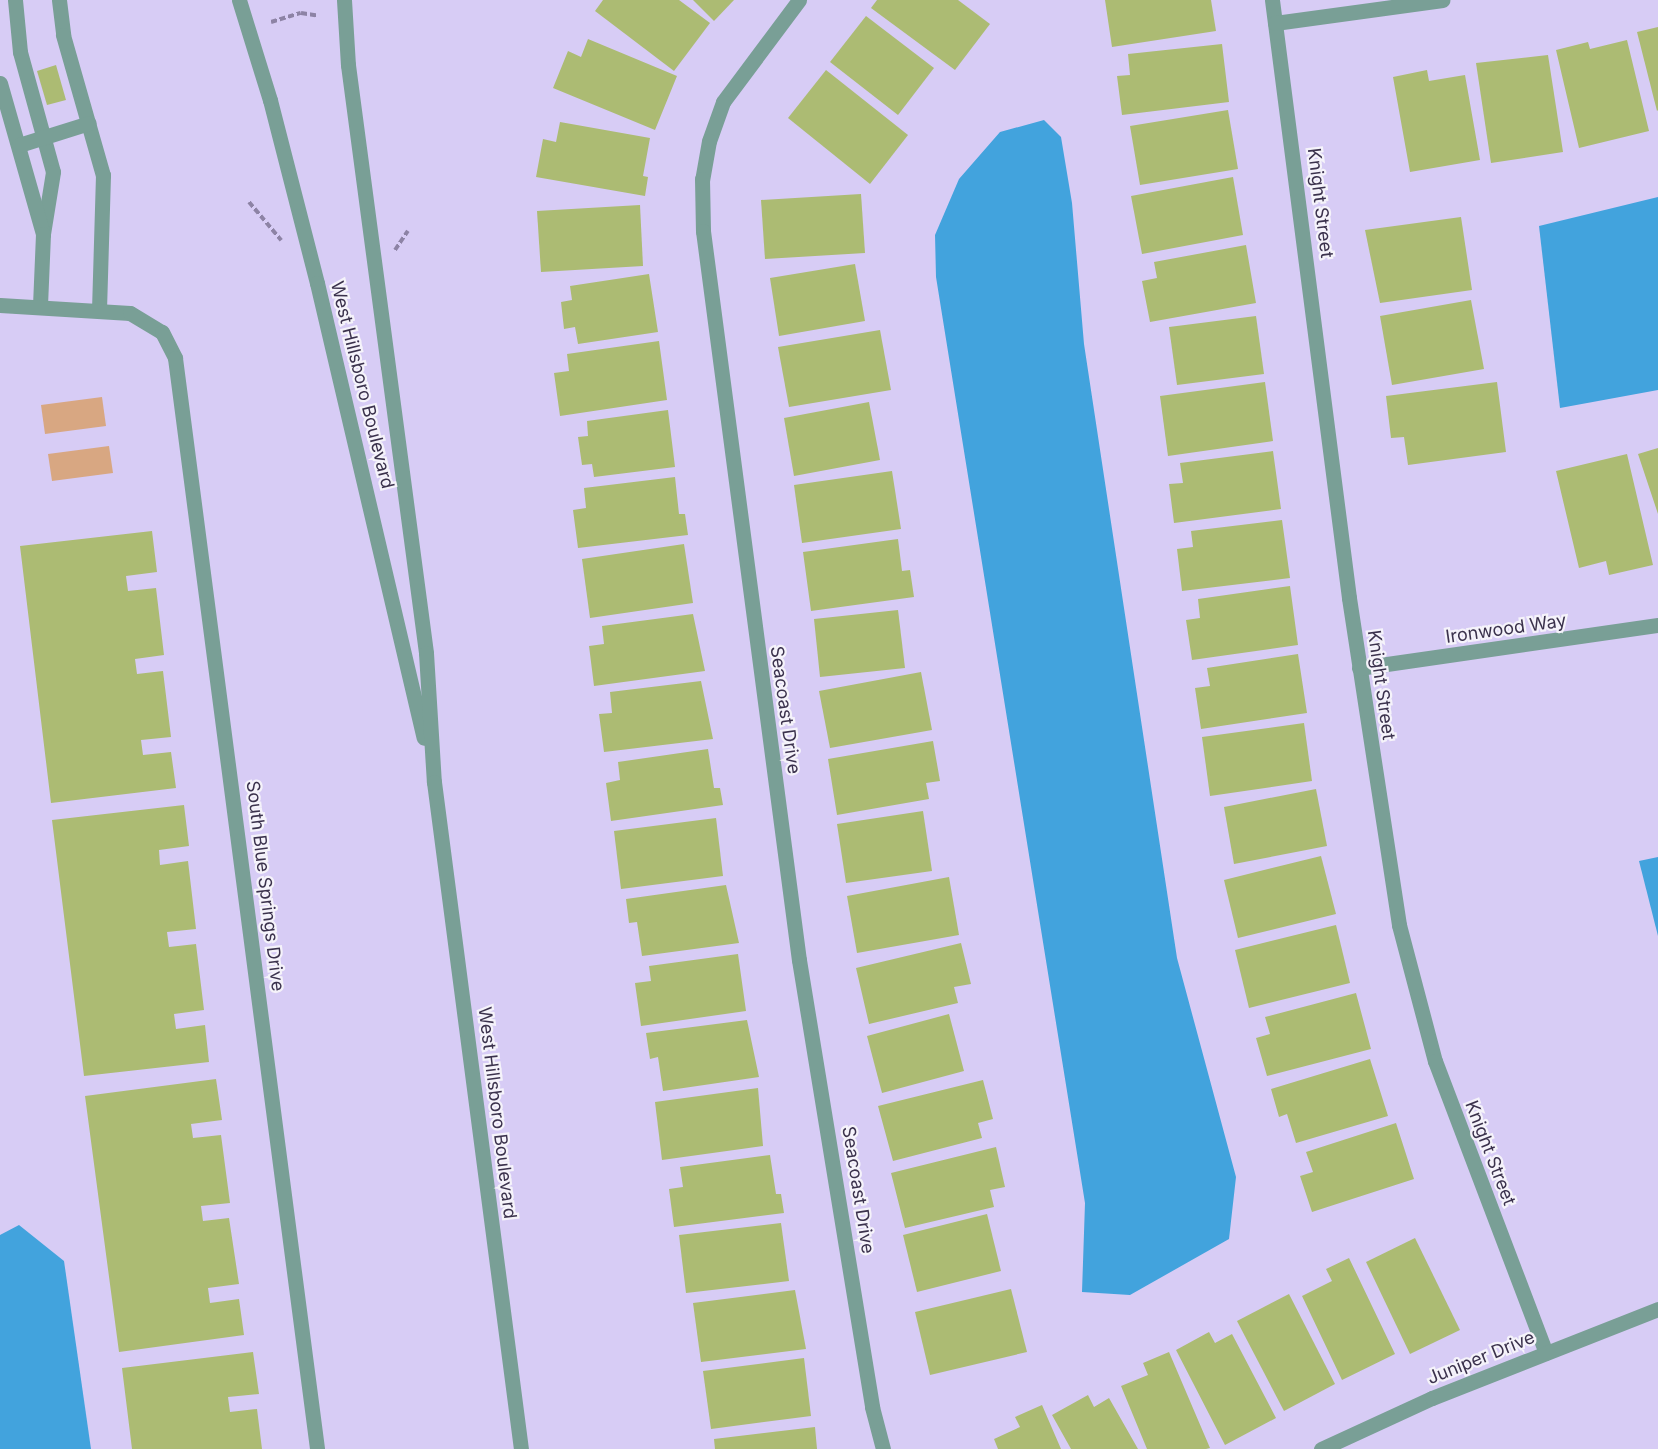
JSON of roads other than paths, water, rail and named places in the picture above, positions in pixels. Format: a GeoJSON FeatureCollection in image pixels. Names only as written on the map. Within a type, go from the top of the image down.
{"type":"FeatureCollection","features":[{"type":"Feature","properties":{"kind":"street"},"geometry":{"type":"LineString","coordinates":[[15,0],[20,52],[45,137],[53,183],[43,234],[40,307]]}},
{"type":"Feature","properties":{"kind":"street"},"geometry":{"type":"LineString","coordinates":[[0,305],[99,309],[104,193],[89,123],[63,36],[59,0]]}},
{"type":"Feature","properties":{"kind":"street","name":"West Hillsboro Boulevard"},"geometry":{"type":"LineString","coordinates":[[239,0],[270,100],[320,294],[434,782]]}},
{"type":"Feature","properties":{"kind":"street","name":"West Hillsboro Boulevard"},"geometry":{"type":"LineString","coordinates":[[344,0],[348,65],[426,653],[434,782],[521,1449]]}},
{"type":"Feature","properties":{"kind":"street","name":"Seacoast Drive"},"geometry":{"type":"LineString","coordinates":[[799,0],[723,102],[709,141],[702,178],[703,231],[799,960],[873,1407],[883,1449]]}},
{"type":"Feature","properties":{"kind":"street","name":"Knight Street"},"geometry":{"type":"LineString","coordinates":[[1272,0],[1359,668],[1387,860],[1417,995],[1460,1132],[1546,1353]]}},
{"type":"Feature","properties":{"kind":"street"},"geometry":{"type":"LineString","coordinates":[[1275,23],[1442,0]]}},
{"type":"Feature","properties":{"kind":"street"},"geometry":{"type":"LineString","coordinates":[[0,83],[43,234]]}},
{"type":"Feature","properties":{"kind":"street"},"geometry":{"type":"LineString","coordinates":[[19,145],[89,123]]}},
{"type":"Feature","properties":{"kind":"street","name":"South Blue Springs Drive"},"geometry":{"type":"LineString","coordinates":[[99,309],[130,313],[162,332],[176,358],[317,1449]]}},
{"type":"Feature","properties":{"kind":"street","name":"Ironwood Way"},"geometry":{"type":"LineString","coordinates":[[1359,668],[1658,625]]}},
{"type":"Feature","properties":{"kind":"street","name":"Juniper Drive"},"geometry":{"type":"LineString","coordinates":[[1321,1449],[1432,1398],[1658,1309]]}},
{"type":"Feature","properties":{"kind":"water"},"geometry":{"type":"Polygon","coordinates":[[[1044,120],[1061,137],[1072,203],[1084,344],[1177,958],[1236,1177],[1229,1239],[1130,1295],[1082,1292],[1085,1203],[936,277],[935,235],[959,179],[1000,132],[1044,120]]]}},
{"type":"Feature","properties":{"kind":"water"},"geometry":{"type":"Polygon","coordinates":[[[1658,197],[1658,390],[1560,408],[1539,226],[1658,197]]]}},
{"type":"Feature","properties":{"kind":"water"},"geometry":{"type":"Polygon","coordinates":[[[1658,857],[1658,936],[1639,861],[1658,857]]]}},
{"type":"Feature","properties":{"kind":"water"},"geometry":{"type":"Polygon","coordinates":[[[19,1225],[64,1261],[91,1449],[0,1449],[0,1235],[19,1225]]]}}]}
